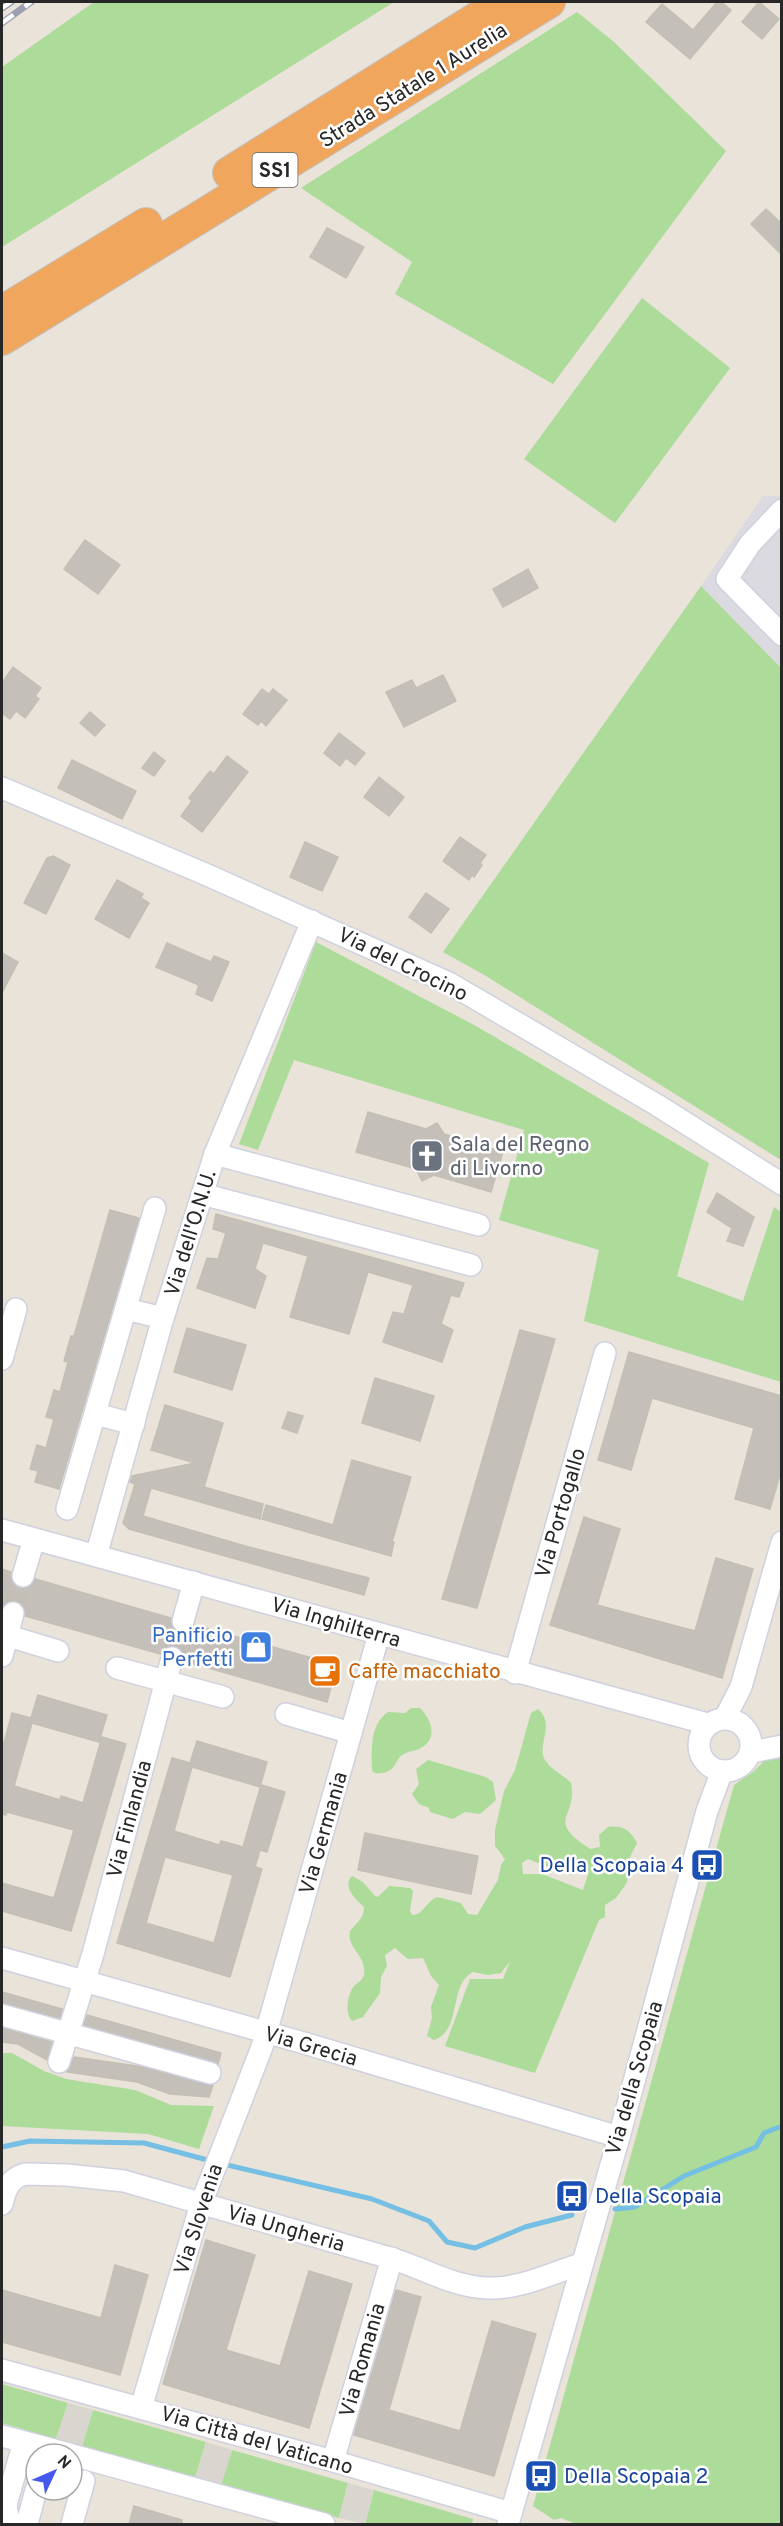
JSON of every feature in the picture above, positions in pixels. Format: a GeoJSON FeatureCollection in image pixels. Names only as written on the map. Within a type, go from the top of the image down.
{"type":"FeatureCollection","features":[{"type":"Feature","properties":{"kind":"highway","name":"Strada Statale 1 Aurelia"},"geometry":{"type":"LineString","coordinates":[[2,312],[503,2]]}},
{"type":"Feature","properties":{"kind":"highway","name":"Strada Statale 1 Aurelia"},"geometry":{"type":"LineString","coordinates":[[2,339],[549,2]]}},
{"type":"Feature","properties":{"kind":"street"},"geometry":{"type":"LineString","coordinates":[[782,510],[750,544],[727,579],[782,635]]}},
{"type":"Feature","properties":{"kind":"street","name":"Via del Crocino"},"geometry":{"type":"LineString","coordinates":[[2,788],[312,921],[448,983],[657,1105],[782,1184]]}},
{"type":"Feature","properties":{"kind":"street","name":"Via dell'O.N.U."},"geometry":{"type":"LineString","coordinates":[[96,1556],[163,1318],[214,1154],[312,921]]}},
{"type":"Feature","properties":{"kind":"street"},"geometry":{"type":"LineString","coordinates":[[214,1154],[479,1225]]}},
{"type":"Feature","properties":{"kind":"street"},"geometry":{"type":"LineString","coordinates":[[201,1194],[471,1265]]}},
{"type":"Feature","properties":{"kind":"street"},"geometry":{"type":"LineString","coordinates":[[67,1509],[155,1208]]}},
{"type":"Feature","properties":{"kind":"street"},"geometry":{"type":"LineString","coordinates":[[2,1359],[16,1309]]}},
{"type":"Feature","properties":{"kind":"street"},"geometry":{"type":"LineString","coordinates":[[126,1309],[163,1318]]}},
{"type":"Feature","properties":{"kind":"street","name":"Via Portogallo"},"geometry":{"type":"LineString","coordinates":[[515,1673],[605,1353]]}},
{"type":"Feature","properties":{"kind":"street"},"geometry":{"type":"LineString","coordinates":[[95,1414],[134,1424]]}},
{"type":"Feature","properties":{"kind":"street","name":"Via Inghilterra"},"geometry":{"type":"LineString","coordinates":[[2,1530],[515,1673],[671,1715],[782,1741]]}},
{"type":"Feature","properties":{"kind":"street"},"geometry":{"type":"LineString","coordinates":[[23,1575],[34,1539]]}},
{"type":"Feature","properties":{"kind":"street"},"geometry":{"type":"LineString","coordinates":[[782,1542],[744,1676],[735,1731],[743,1764],[730,1771],[715,1768],[701,1756],[698,1745],[699,1737],[735,1731],[782,1746]]}},
{"type":"Feature","properties":{"kind":"street"},"geometry":{"type":"LineString","coordinates":[[183,1621],[194,1582]]}},
{"type":"Feature","properties":{"kind":"street"},"geometry":{"type":"LineString","coordinates":[[13,1613],[3,1642],[58,1651]]}},
{"type":"Feature","properties":{"kind":"street","name":"Via Germania"},"geometry":{"type":"LineString","coordinates":[[267,2033],[379,1634]]}},
{"type":"Feature","properties":{"kind":"street","name":"Via Finlandia"},"geometry":{"type":"LineString","coordinates":[[59,2062],[85,1980],[172,1658]]}},
{"type":"Feature","properties":{"kind":"street"},"geometry":{"type":"LineString","coordinates":[[117,1668],[222,1697]]}},
{"type":"Feature","properties":{"kind":"street"},"geometry":{"type":"LineString","coordinates":[[286,1714],[351,1733]]}},
{"type":"Feature","properties":{"kind":"street"},"geometry":{"type":"LineString","coordinates":[[671,1715],[698,1745]]}},
{"type":"Feature","properties":{"kind":"street","name":"Via della Scopaia"},"geometry":{"type":"LineString","coordinates":[[509,2519],[619,2137],[707,1811],[715,1768]]}},
{"type":"Feature","properties":{"kind":"street","name":"Via Grecia"},"geometry":{"type":"LineString","coordinates":[[2,1958],[85,1980],[619,2137]]}},
{"type":"Feature","properties":{"kind":"street"},"geometry":{"type":"LineString","coordinates":[[2,2015],[210,2073]]}},
{"type":"Feature","properties":{"kind":"street","name":"Via Slovenia"},"geometry":{"type":"LineString","coordinates":[[141,2408],[204,2197],[267,2033]]}},
{"type":"Feature","properties":{"kind":"street","name":"Via Ungheria"},"geometry":{"type":"LineString","coordinates":[[2,2204],[8,2184],[15,2177],[67,2175],[124,2181],[204,2197],[392,2258],[440,2278],[490,2288],[515,2285],[581,2264]]}},
{"type":"Feature","properties":{"kind":"street","name":"Via Romania"},"geometry":{"type":"LineString","coordinates":[[333,2461],[392,2258]]}},
{"type":"Feature","properties":{"kind":"street","name":"Via Città del Vaticano"},"geometry":{"type":"LineString","coordinates":[[2,2370],[333,2461],[509,2519]]}},
{"type":"Feature","properties":{"kind":"street"},"geometry":{"type":"LineString","coordinates":[[2,2436],[24,2442],[6,2513]]}},
{"type":"Feature","properties":{"kind":"street"},"geometry":{"type":"LineString","coordinates":[[84,2458],[324,2524]]}},
{"type":"Feature","properties":{"kind":"street"},"geometry":{"type":"LineString","coordinates":[[27,2524],[33,2502]]}},
{"type":"Feature","properties":{"kind":"street"},"geometry":{"type":"LineString","coordinates":[[72,2524],[78,2502]]}},
{"type":"Feature","properties":{"kind":"shaded area"},"geometry":{"type":"Polygon","coordinates":[[[763,496],[781,496],[781,668],[701,586],[763,496]]]}},
{"type":"Feature","properties":{"kind":"shaded area"},"geometry":{"type":"Polygon","coordinates":[[[68,2403],[93,2410],[83,2442],[56,2439],[68,2403]]]}},
{"type":"Feature","properties":{"kind":"shaded area"},"geometry":{"type":"Polygon","coordinates":[[[206,2442],[232,2450],[221,2485],[195,2478],[206,2442]]]}},
{"type":"Feature","properties":{"kind":"shaded area"},"geometry":{"type":"Polygon","coordinates":[[[348,2483],[374,2490],[365,2524],[339,2518],[348,2483]]]}},
{"type":"Feature","properties":{"kind":"green space"},"geometry":{"type":"Polygon","coordinates":[[[94,2],[394,2],[2,247],[2,67],[94,2]]]}},
{"type":"Feature","properties":{"kind":"green space"},"geometry":{"type":"Polygon","coordinates":[[[577,12],[614,42],[726,151],[553,384],[395,294],[412,262],[301,188],[577,12]]]}},
{"type":"Feature","properties":{"kind":"green space"},"geometry":{"type":"Polygon","coordinates":[[[642,298],[730,368],[615,523],[524,459],[642,298]]]}},
{"type":"Feature","properties":{"kind":"green space"},"geometry":{"type":"Polygon","coordinates":[[[701,586],[781,668],[781,1160],[486,976],[443,952],[701,586]]]}},
{"type":"Feature","properties":{"kind":"green space"},"geometry":{"type":"Polygon","coordinates":[[[316,942],[476,1026],[709,1163],[677,1276],[743,1301],[774,1207],[781,1212],[781,1382],[584,1321],[599,1250],[499,1220],[524,1130],[294,1060],[258,1150],[239,1144],[316,942]]]}},
{"type":"Feature","properties":{"kind":"green space"},"geometry":{"type":"Polygon","coordinates":[[[411,1708],[420,1708],[427,1717],[431,1728],[430,1739],[421,1748],[401,1756],[388,1772],[375,1773],[372,1771],[372,1747],[377,1724],[388,1712],[405,1713],[411,1708]]]}},
{"type":"Feature","properties":{"kind":"green space"},"geometry":{"type":"Polygon","coordinates":[[[538,1709],[545,1721],[543,1754],[545,1760],[571,1783],[572,1795],[566,1818],[569,1831],[590,1849],[600,1847],[599,1835],[608,1827],[625,1829],[637,1843],[630,1857],[630,1873],[626,1884],[616,1898],[605,1905],[605,1917],[599,1920],[535,2073],[445,2046],[470,1979],[503,1979],[510,1961],[501,1973],[488,1975],[473,1972],[465,1978],[460,1986],[449,2027],[443,2035],[434,2040],[427,2036],[432,2018],[431,2007],[439,1985],[431,1976],[423,1958],[408,1959],[395,1948],[385,1955],[387,1966],[381,1977],[380,1993],[363,2017],[352,2021],[348,2014],[352,1989],[364,1975],[363,1962],[351,1942],[350,1931],[361,1917],[364,1907],[351,1893],[349,1880],[352,1876],[363,1882],[378,1897],[389,1886],[410,1888],[413,1891],[410,1911],[412,1915],[419,1913],[437,1897],[461,1903],[468,1914],[477,1915],[498,1880],[501,1865],[505,1859],[495,1846],[495,1830],[504,1791],[515,1770],[531,1713],[538,1709]],[[528,1859],[522,1863],[523,1874],[542,1874],[583,1890],[589,1871],[570,1875],[528,1859]]]}},
{"type":"Feature","properties":{"kind":"green space"},"geometry":{"type":"Polygon","coordinates":[[[781,1757],[781,2524],[576,2524],[561,2518],[554,2520],[533,2506],[734,1785],[753,1772],[766,1759],[781,1757]]]}},
{"type":"Feature","properties":{"kind":"green space"},"geometry":{"type":"Polygon","coordinates":[[[428,1760],[486,1777],[493,1782],[496,1800],[480,1814],[465,1812],[453,1819],[430,1812],[429,1808],[419,1804],[412,1794],[419,1784],[416,1769],[428,1760]]]}},
{"type":"Feature","properties":{"kind":"green space"},"geometry":{"type":"Polygon","coordinates":[[[2,2053],[12,2053],[44,2071],[66,2079],[135,2090],[171,2105],[214,2106],[199,2149],[148,2134],[2,2126],[2,2053]]]}},
{"type":"Feature","properties":{"kind":"green space"},"geometry":{"type":"Polygon","coordinates":[[[2,2384],[68,2403],[56,2439],[2,2423],[2,2384]]]}},
{"type":"Feature","properties":{"kind":"green space"},"geometry":{"type":"Polygon","coordinates":[[[93,2410],[206,2442],[195,2478],[84,2447],[83,2442],[93,2410]]]}},
{"type":"Feature","properties":{"kind":"green space"},"geometry":{"type":"Polygon","coordinates":[[[232,2450],[348,2483],[339,2518],[221,2485],[232,2450]]]}},
{"type":"Feature","properties":{"kind":"green space"},"geometry":{"type":"Polygon","coordinates":[[[374,2490],[473,2519],[472,2524],[365,2524],[374,2490]]]}},
{"type":"Feature","properties":{"kind":"building"},"geometry":{"type":"Polygon","coordinates":[[[717,2],[721,2],[731,10],[690,59],[646,22],[662,4],[693,30],[717,2]]]}},
{"type":"Feature","properties":{"kind":"building"},"geometry":{"type":"Polygon","coordinates":[[[759,2],[779,19],[762,39],[742,22],[759,2]]]}},
{"type":"Feature","properties":{"kind":"building"},"geometry":{"type":"Polygon","coordinates":[[[766,209],[782,224],[782,255],[751,224],[766,209]]]}},
{"type":"Feature","properties":{"kind":"building"},"geometry":{"type":"Polygon","coordinates":[[[327,228],[364,247],[346,278],[310,257],[327,228]]]}},
{"type":"Feature","properties":{"kind":"building"},"geometry":{"type":"Polygon","coordinates":[[[85,540],[120,565],[98,594],[64,569],[85,540]]]}},
{"type":"Feature","properties":{"kind":"building"},"geometry":{"type":"Polygon","coordinates":[[[528,569],[538,588],[503,607],[493,589],[528,569]]]}},
{"type":"Feature","properties":{"kind":"building"},"geometry":{"type":"Polygon","coordinates":[[[13,667],[41,688],[35,696],[39,699],[25,718],[16,711],[10,719],[2,713],[2,683],[13,667]]]}},
{"type":"Feature","properties":{"kind":"building"},"geometry":{"type":"Polygon","coordinates":[[[443,675],[456,701],[404,727],[386,692],[412,680],[416,688],[443,675]]]}},
{"type":"Feature","properties":{"kind":"building"},"geometry":{"type":"Polygon","coordinates":[[[262,689],[269,694],[273,689],[287,700],[266,726],[261,721],[258,725],[243,714],[262,689]]]}},
{"type":"Feature","properties":{"kind":"building"},"geometry":{"type":"Polygon","coordinates":[[[90,712],[105,725],[95,736],[80,723],[90,712]]]}},
{"type":"Feature","properties":{"kind":"building"},"geometry":{"type":"Polygon","coordinates":[[[339,733],[365,753],[355,765],[346,758],[340,766],[324,753],[339,733]]]}},
{"type":"Feature","properties":{"kind":"building"},"geometry":{"type":"Polygon","coordinates":[[[154,752],[165,761],[154,776],[142,768],[154,752]]]}},
{"type":"Feature","properties":{"kind":"building"},"geometry":{"type":"Polygon","coordinates":[[[227,756],[248,772],[202,832],[181,816],[192,801],[189,798],[210,771],[214,774],[227,756]]]}},
{"type":"Feature","properties":{"kind":"building"},"geometry":{"type":"Polygon","coordinates":[[[72,760],[136,791],[122,819],[58,788],[72,760]]]}},
{"type":"Feature","properties":{"kind":"building"},"geometry":{"type":"Polygon","coordinates":[[[379,777],[404,797],[389,816],[364,797],[379,777]]]}},
{"type":"Feature","properties":{"kind":"building"},"geometry":{"type":"Polygon","coordinates":[[[460,837],[486,855],[474,877],[472,875],[469,880],[443,861],[460,837]]]}},
{"type":"Feature","properties":{"kind":"building"},"geometry":{"type":"Polygon","coordinates":[[[305,842],[338,857],[322,891],[290,877],[305,842]]]}},
{"type":"Feature","properties":{"kind":"building"},"geometry":{"type":"Polygon","coordinates":[[[53,856],[70,865],[46,914],[24,903],[47,858],[53,856]]]}},
{"type":"Feature","properties":{"kind":"building"},"geometry":{"type":"Polygon","coordinates":[[[117,880],[143,894],[141,898],[149,903],[129,938],[95,919],[117,880]]]}},
{"type":"Feature","properties":{"kind":"building"},"geometry":{"type":"Polygon","coordinates":[[[426,893],[449,909],[431,933],[409,917],[426,893]]]}},
{"type":"Feature","properties":{"kind":"building"},"geometry":{"type":"Polygon","coordinates":[[[167,943],[211,962],[214,956],[229,962],[212,1001],[196,994],[199,985],[156,967],[167,943]]]}},
{"type":"Feature","properties":{"kind":"building"},"geometry":{"type":"Polygon","coordinates":[[[2,953],[18,962],[2,993],[2,953]]]}},
{"type":"Feature","properties":{"kind":"building"},"geometry":{"type":"Polygon","coordinates":[[[368,1112],[426,1129],[437,1123],[444,1134],[503,1152],[491,1192],[434,1175],[422,1181],[416,1169],[356,1152],[368,1112]]]}},
{"type":"Feature","properties":{"kind":"building"},"geometry":{"type":"Polygon","coordinates":[[[717,1193],[754,1217],[743,1246],[727,1241],[732,1228],[707,1212],[717,1193]]]}},
{"type":"Feature","properties":{"kind":"building"},"geometry":{"type":"Polygon","coordinates":[[[110,1210],[139,1218],[59,1489],[35,1482],[38,1471],[30,1469],[37,1445],[46,1448],[54,1419],[46,1417],[54,1390],[60,1392],[68,1362],[64,1361],[71,1336],[74,1336],[110,1210]]]}},
{"type":"Feature","properties":{"kind":"building"},"geometry":{"type":"Polygon","coordinates":[[[216,1214],[464,1283],[459,1297],[451,1295],[441,1324],[453,1330],[442,1362],[383,1342],[393,1312],[404,1314],[413,1285],[368,1272],[349,1334],[290,1317],[308,1256],[263,1243],[255,1269],[266,1276],[255,1308],[197,1288],[207,1258],[218,1259],[226,1233],[213,1229],[216,1214]]]}},
{"type":"Feature","properties":{"kind":"building"},"geometry":{"type":"Polygon","coordinates":[[[187,1328],[246,1345],[232,1390],[174,1372],[187,1328]]]}},
{"type":"Feature","properties":{"kind":"building"},"geometry":{"type":"Polygon","coordinates":[[[520,1330],[555,1339],[477,1608],[442,1599],[520,1330]]]}},
{"type":"Feature","properties":{"kind":"building"},"geometry":{"type":"Polygon","coordinates":[[[629,1352],[782,1396],[782,1468],[770,1509],[735,1499],[754,1428],[652,1398],[631,1470],[598,1460],[629,1352]]]}},
{"type":"Feature","properties":{"kind":"building"},"geometry":{"type":"Polygon","coordinates":[[[375,1378],[434,1396],[420,1441],[362,1423],[375,1378]]]}},
{"type":"Feature","properties":{"kind":"building"},"geometry":{"type":"Polygon","coordinates":[[[165,1405],[223,1423],[204,1487],[263,1504],[260,1519],[151,1488],[143,1516],[245,1546],[369,1578],[364,1595],[129,1529],[123,1523],[135,1484],[130,1482],[132,1476],[195,1463],[151,1450],[165,1405]]]}},
{"type":"Feature","properties":{"kind":"building"},"geometry":{"type":"Polygon","coordinates":[[[288,1412],[303,1416],[297,1433],[282,1428],[288,1412]]]}},
{"type":"Feature","properties":{"kind":"building"},"geometry":{"type":"Polygon","coordinates":[[[352,1460],[411,1477],[392,1542],[394,1542],[391,1556],[262,1519],[266,1505],[333,1525],[352,1460]]]}},
{"type":"Feature","properties":{"kind":"building"},"geometry":{"type":"Polygon","coordinates":[[[584,1517],[620,1529],[597,1605],[695,1631],[716,1558],[753,1569],[722,1678],[550,1625],[584,1517]]]}},
{"type":"Feature","properties":{"kind":"building"},"geometry":{"type":"Polygon","coordinates":[[[2,1569],[11,1572],[13,1584],[20,1588],[31,1586],[35,1579],[171,1618],[171,1625],[179,1633],[187,1633],[195,1625],[337,1665],[327,1702],[184,1661],[184,1654],[176,1646],[168,1646],[160,1654],[25,1616],[25,1609],[17,1601],[9,1601],[2,1608],[2,1569]]]}},
{"type":"Feature","properties":{"kind":"building"},"geometry":{"type":"Polygon","coordinates":[[[38,1695],[107,1715],[99,1742],[32,1723],[14,1786],[60,1800],[61,1796],[83,1803],[102,1737],[126,1744],[71,1931],[2,1911],[2,1883],[54,1898],[74,1830],[7,1812],[6,1815],[2,1814],[2,1750],[12,1713],[31,1718],[38,1695]]]}},
{"type":"Feature","properties":{"kind":"building"},"geometry":{"type":"Polygon","coordinates":[[[197,1741],[267,1762],[260,1787],[192,1767],[174,1831],[219,1845],[221,1841],[243,1847],[261,1785],[285,1792],[267,1852],[260,1850],[255,1867],[262,1869],[230,1977],[117,1943],[172,1758],[190,1763],[197,1741]],[[165,1857],[146,1923],[214,1943],[233,1875],[165,1857]]]}},
{"type":"Feature","properties":{"kind":"building"},"geometry":{"type":"Polygon","coordinates":[[[365,1833],[478,1856],[471,1894],[358,1870],[365,1833]]]}},
{"type":"Feature","properties":{"kind":"building"},"geometry":{"type":"Polygon","coordinates":[[[2,1992],[62,2009],[60,2018],[2,2003],[2,1992]]]}},
{"type":"Feature","properties":{"kind":"building"},"geometry":{"type":"Polygon","coordinates":[[[87,2015],[221,2053],[218,2064],[84,2025],[87,2015]]]}},
{"type":"Feature","properties":{"kind":"building"},"geometry":{"type":"Polygon","coordinates":[[[2,2028],[52,2042],[47,2060],[18,2044],[2,2042],[2,2028]]]}},
{"type":"Feature","properties":{"kind":"building"},"geometry":{"type":"Polygon","coordinates":[[[74,2057],[137,2066],[213,2085],[209,2097],[170,2094],[137,2082],[67,2072],[74,2057]]]}},
{"type":"Feature","properties":{"kind":"building"},"geometry":{"type":"Polygon","coordinates":[[[206,2240],[255,2255],[226,2350],[280,2366],[309,2271],[352,2284],[309,2428],[163,2384],[206,2240]]]}},
{"type":"Feature","properties":{"kind":"building"},"geometry":{"type":"Polygon","coordinates":[[[115,2265],[148,2275],[120,2375],[2,2342],[2,2290],[101,2318],[115,2265]]]}},
{"type":"Feature","properties":{"kind":"building"},"geometry":{"type":"Polygon","coordinates":[[[396,2290],[421,2297],[389,2410],[460,2431],[492,2321],[536,2334],[494,2476],[354,2435],[396,2290]]]}},
{"type":"Feature","properties":{"kind":"building"},"geometry":{"type":"Polygon","coordinates":[[[134,2506],[182,2520],[182,2524],[129,2524],[134,2506]]]}},
{"type":"Feature","properties":{"kind":"waterway"},"geometry":{"type":"LineString","coordinates":[[615,2209],[635,2207],[684,2176],[756,2147],[764,2133],[782,2126]]}},
{"type":"Feature","properties":{"kind":"waterway"},"geometry":{"type":"LineString","coordinates":[[2,2147],[30,2141],[144,2143],[211,2161]]}},
{"type":"Feature","properties":{"kind":"waterway"},"geometry":{"type":"LineString","coordinates":[[223,2164],[372,2199],[429,2221],[447,2242],[475,2248],[525,2227],[572,2215]]}},
{"type":"Feature","properties":{"kind":"tunnel"},"geometry":{"type":"LineString","coordinates":[[13,1613],[23,1576]]}},
{"type":"Feature","properties":{"kind":"tunnel"},"geometry":{"type":"LineString","coordinates":[[172,1658],[183,1621]]}},
{"type":"Feature","properties":{"kind":"railway"},"geometry":{"type":"LineString","coordinates":[[2,8],[11,2]]}},
{"type":"Feature","properties":{"kind":"railway"},"geometry":{"type":"LineString","coordinates":[[2,23],[31,2]]}},
{"type":"Feature","properties":{"kind":"place","name":"Sala del Regno di Livorno"},"geometry":{"type":"Point","coordinates":[427,1156]}},
{"type":"Feature","properties":{"kind":"place","name":"Panificio Perfetti"},"geometry":{"type":"Point","coordinates":[256,1647]}},
{"type":"Feature","properties":{"kind":"place","name":"Caffè macchiato"},"geometry":{"type":"Point","coordinates":[325,1671]}},
{"type":"Feature","properties":{"kind":"place","name":"Della Scopaia 4"},"geometry":{"type":"Point","coordinates":[707,1865]}},
{"type":"Feature","properties":{"kind":"place","name":"Della Scopaia"},"geometry":{"type":"Point","coordinates":[572,2196]}},
{"type":"Feature","properties":{"kind":"place","name":"Della Scopaia 2"},"geometry":{"type":"Point","coordinates":[541,2476]}}]}
